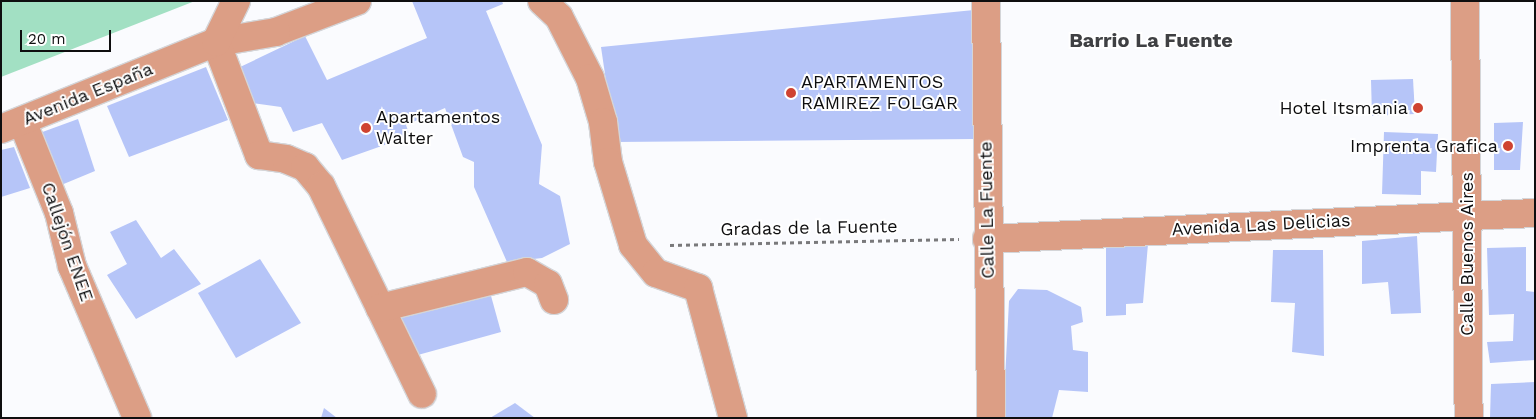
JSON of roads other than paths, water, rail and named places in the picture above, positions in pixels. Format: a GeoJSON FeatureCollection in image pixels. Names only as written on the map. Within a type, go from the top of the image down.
{"type":"FeatureCollection","features":[{"type":"Feature","properties":{"kind":"street"},"geometry":{"type":"LineString","coordinates":[[236,1],[216,42],[259,155],[286,159],[306,167],[321,186],[422,394]]}},
{"type":"Feature","properties":{"kind":"street","name":"Avenida España"},"geometry":{"type":"LineString","coordinates":[[12,125],[216,42],[276,32],[357,1]]}},
{"type":"Feature","properties":{"kind":"street"},"geometry":{"type":"LineString","coordinates":[[542,1],[559,17],[590,78],[603,122],[608,162],[633,245],[656,273],[698,288],[733,418]]}},
{"type":"Feature","properties":{"kind":"street","name":"Calle La Fuente"},"geometry":{"type":"LineString","coordinates":[[986,1],[987,239],[991,418]]}},
{"type":"Feature","properties":{"kind":"street","name":"Calle Buenos Aires"},"geometry":{"type":"LineString","coordinates":[[1465,1],[1469,418]]}},
{"type":"Feature","properties":{"kind":"street","name":"Callejón ENEE"},"geometry":{"type":"LineString","coordinates":[[12,125],[59,213],[72,266],[137,418]]}},
{"type":"Feature","properties":{"kind":"street","name":"Avenida Las Delicias"},"geometry":{"type":"LineString","coordinates":[[987,239],[1535,213]]}},
{"type":"Feature","properties":{"kind":"street"},"geometry":{"type":"LineString","coordinates":[[380,308],[526,272],[548,284],[554,300]]}},
{"type":"Feature","properties":{"kind":"place","name":"APARTAMENTOS RAMIREZ FOLGAR"},"geometry":{"type":"Point","coordinates":[791,93]}},
{"type":"Feature","properties":{"kind":"place","name":"Hotel Itsmania"},"geometry":{"type":"Point","coordinates":[1418,108]}},
{"type":"Feature","properties":{"kind":"place","name":"Apartamentos Walter"},"geometry":{"type":"Point","coordinates":[366,128]}},
{"type":"Feature","properties":{"kind":"place","name":"Imprenta Grafica"},"geometry":{"type":"Point","coordinates":[1508,146]}},
{"type":"Feature","properties":{"kind":"district","name":"Barrio La Fuente"},"geometry":{"type":"Point","coordinates":[1151,40]}}]}
